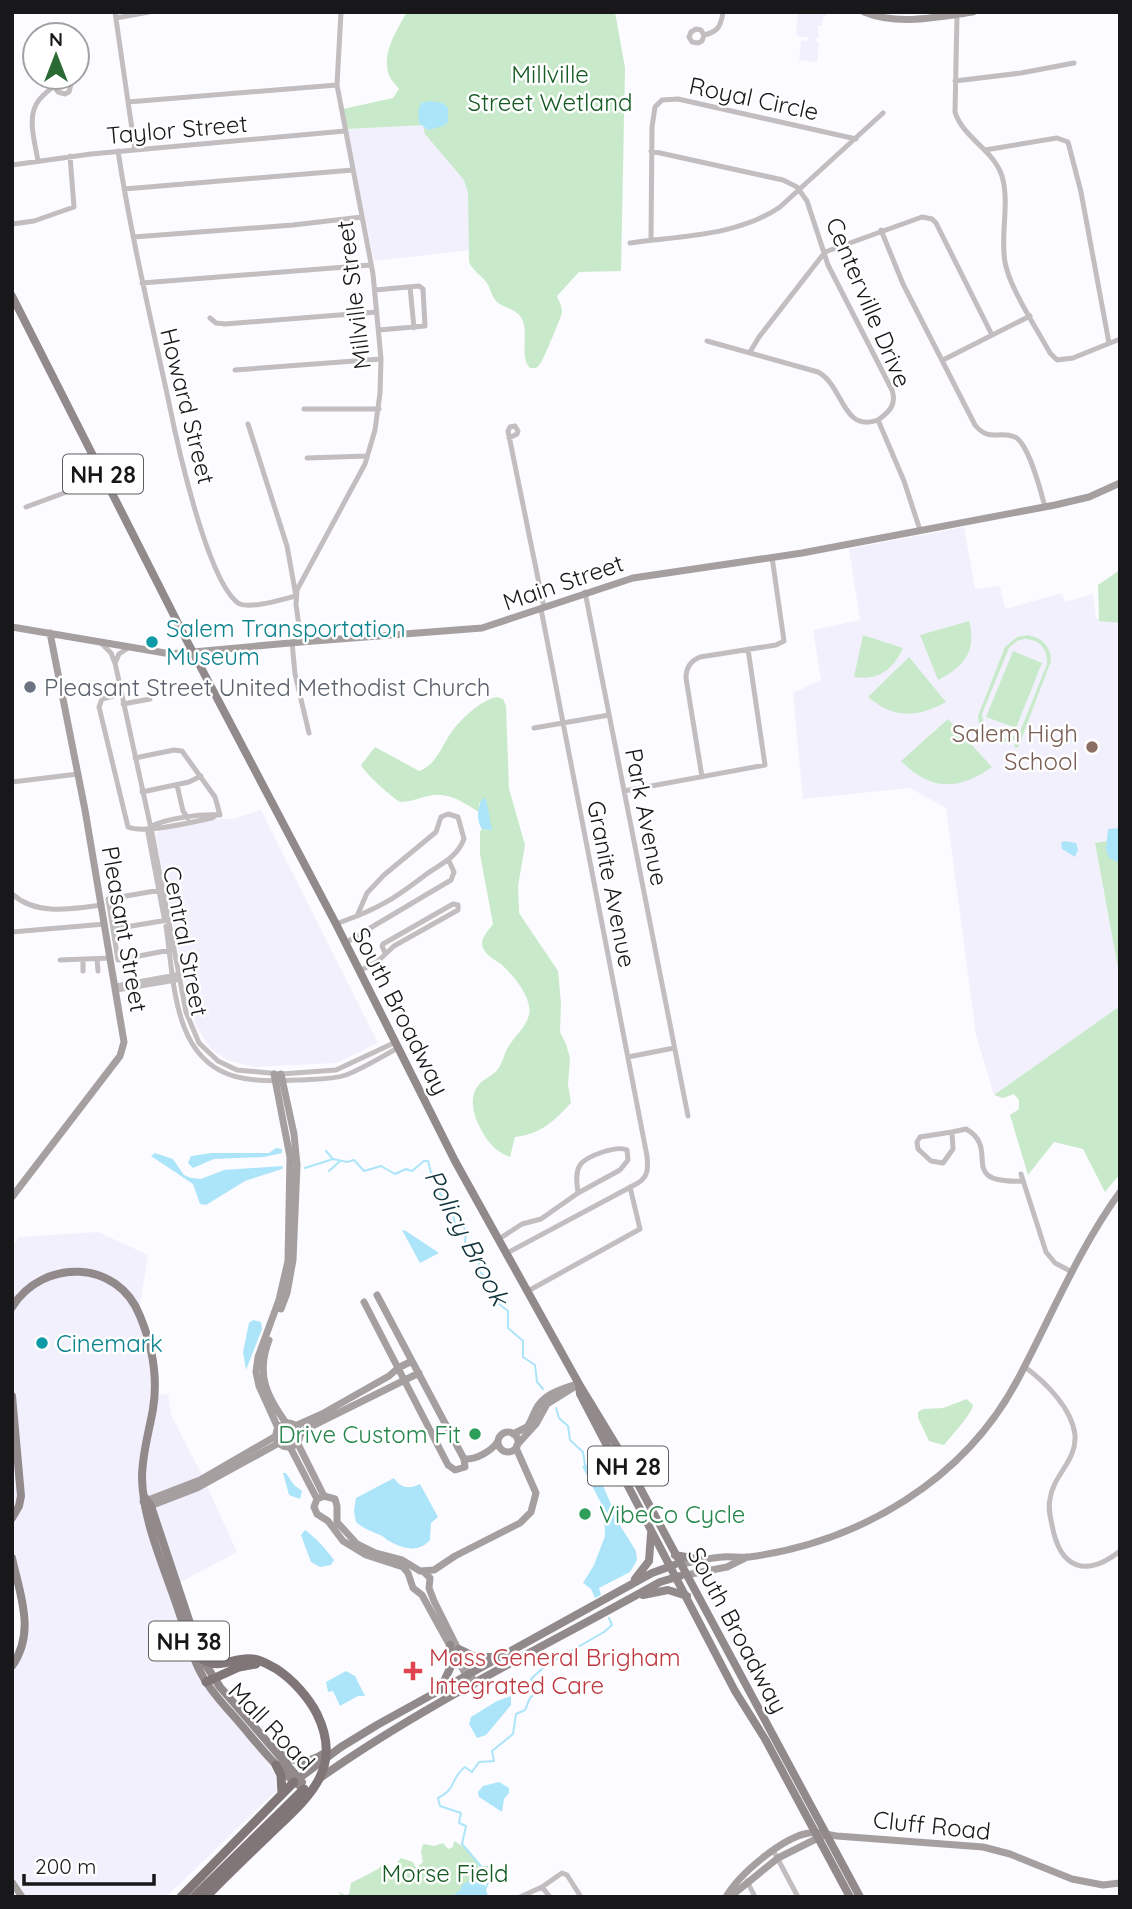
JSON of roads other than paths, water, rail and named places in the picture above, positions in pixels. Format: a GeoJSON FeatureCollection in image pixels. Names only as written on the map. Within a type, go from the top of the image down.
{"type":"FeatureCollection","features":[{"type":"Feature","properties":{"kind":"highway"},"geometry":{"type":"LineString","coordinates":[[202,1659],[216,1665],[254,1659],[287,1677],[315,1710],[324,1734],[326,1749],[324,1768],[318,1784],[299,1808],[206,1897]]}},
{"type":"Feature","properties":{"kind":"highway"},"geometry":{"type":"LineString","coordinates":[[210,1680],[239,1667],[259,1664],[272,1667]]}},
{"type":"Feature","properties":{"kind":"highway"},"geometry":{"type":"LineString","coordinates":[[276,1765],[281,1775],[282,1793]]}},
{"type":"Feature","properties":{"kind":"highway"},"geometry":{"type":"LineString","coordinates":[[181,1897],[297,1779]]}},
{"type":"Feature","properties":{"kind":"highway"},"geometry":{"type":"LineString","coordinates":[[194,1897],[304,1789]]}},
{"type":"Feature","properties":{"kind":"main road"},"geometry":{"type":"LineString","coordinates":[[864,12],[894,19],[973,12]]}},
{"type":"Feature","properties":{"kind":"main road","name":"NH 28"},"geometry":{"type":"LineString","coordinates":[[12,296],[193,653]]}},
{"type":"Feature","properties":{"kind":"main road","name":"Main Street"},"geometry":{"type":"LineString","coordinates":[[12,627],[171,654],[482,628],[585,592],[652,574],[772,557],[1045,507],[1089,497],[1120,482]]}},
{"type":"Feature","properties":{"kind":"main road","name":"Pleasant Street"},"geometry":{"type":"LineString","coordinates":[[13,1194],[120,1056],[124,1037],[116,988],[115,959],[105,924],[105,902],[50,633]]}},
{"type":"Feature","properties":{"kind":"main road","name":"South Broadway"},"geometry":{"type":"LineString","coordinates":[[193,653],[336,924],[455,1161],[579,1384],[624,1458],[675,1555],[677,1576],[735,1691],[860,1897]]}},
{"type":"Feature","properties":{"kind":"main road"},"geometry":{"type":"LineString","coordinates":[[278,1077],[297,1155],[294,1253],[287,1293],[266,1349],[262,1369],[267,1389],[286,1423],[295,1426],[412,1361]]}},
{"type":"Feature","properties":{"kind":"main road"},"geometry":{"type":"LineString","coordinates":[[278,1077],[290,1157],[288,1261],[279,1300],[258,1357],[256,1372],[278,1436]]}},
{"type":"Feature","properties":{"kind":"main road"},"geometry":{"type":"LineString","coordinates":[[304,1789],[379,1738],[660,1582],[677,1576],[727,1567],[747,1557],[803,1544],[850,1529],[887,1512],[922,1490],[950,1467],[982,1433],[1004,1403],[1096,1227],[1120,1192]]}},
{"type":"Feature","properties":{"kind":"main road","name":"Mall Road"},"geometry":{"type":"LineString","coordinates":[[12,1307],[23,1293],[38,1281],[56,1273],[73,1271],[105,1278],[120,1288],[135,1305],[143,1323],[155,1377],[154,1401],[143,1466],[147,1502],[192,1652],[210,1680],[276,1765],[297,1779]]}},
{"type":"Feature","properties":{"kind":"main road"},"geometry":{"type":"LineString","coordinates":[[377,1295],[464,1463]]}},
{"type":"Feature","properties":{"kind":"main road"},"geometry":{"type":"LineString","coordinates":[[363,1303],[448,1465],[455,1470],[494,1447],[504,1434],[513,1434],[530,1425],[544,1398],[558,1390],[579,1384]]}},
{"type":"Feature","properties":{"kind":"main road"},"geometry":{"type":"LineString","coordinates":[[296,1441],[306,1429],[419,1373]]}},
{"type":"Feature","properties":{"kind":"main road"},"geometry":{"type":"LineString","coordinates":[[464,1463],[517,1446],[536,1424],[547,1404],[579,1384]]}},
{"type":"Feature","properties":{"kind":"main road","name":"South Broadway"},"geometry":{"type":"LineString","coordinates":[[579,1384],[580,1394],[651,1532],[686,1575],[850,1897]]}},
{"type":"Feature","properties":{"kind":"main road"},"geometry":{"type":"LineString","coordinates":[[12,1396],[21,1496],[12,1518]]}},
{"type":"Feature","properties":{"kind":"main road"},"geometry":{"type":"LineString","coordinates":[[147,1502],[197,1488],[278,1436],[286,1423]]}},
{"type":"Feature","properties":{"kind":"main road"},"geometry":{"type":"LineString","coordinates":[[295,1426],[296,1441],[321,1497],[315,1510],[353,1549],[374,1559],[403,1567],[413,1588],[418,1591],[474,1685]]}},
{"type":"Feature","properties":{"kind":"main road"},"geometry":{"type":"LineString","coordinates":[[418,1591],[424,1591],[430,1586],[443,1569],[459,1556],[520,1523],[531,1512],[536,1493],[517,1446],[517,1438],[513,1434]]}},
{"type":"Feature","properties":{"kind":"main road"},"geometry":{"type":"LineString","coordinates":[[278,1436],[296,1441]]}},
{"type":"Feature","properties":{"kind":"main road"},"geometry":{"type":"LineString","coordinates":[[498,1441],[520,1467],[535,1503]]}},
{"type":"Feature","properties":{"kind":"main road"},"geometry":{"type":"LineString","coordinates":[[321,1497],[334,1499],[337,1522],[351,1539],[375,1553],[402,1560],[430,1578],[437,1609],[459,1649],[468,1674]]}},
{"type":"Feature","properties":{"kind":"main road","name":"Mall Road"},"geometry":{"type":"LineString","coordinates":[[147,1502],[210,1680],[278,1753],[304,1789]]}},
{"type":"Feature","properties":{"kind":"main road"},"geometry":{"type":"LineString","coordinates":[[323,1518],[333,1516],[337,1510]]}},
{"type":"Feature","properties":{"kind":"main road"},"geometry":{"type":"LineString","coordinates":[[628,1586],[650,1558],[651,1532]]}},
{"type":"Feature","properties":{"kind":"main road"},"geometry":{"type":"LineString","coordinates":[[675,1555],[702,1560]]}},
{"type":"Feature","properties":{"kind":"main road"},"geometry":{"type":"LineString","coordinates":[[410,1582],[414,1573],[434,1570],[449,1559],[459,1556]]}},
{"type":"Feature","properties":{"kind":"main road"},"geometry":{"type":"LineString","coordinates":[[297,1779],[341,1747],[628,1586],[676,1565],[722,1556],[747,1557]]}},
{"type":"Feature","properties":{"kind":"main road"},"geometry":{"type":"LineString","coordinates":[[12,1558],[26,1626],[25,1641],[12,1666]]}},
{"type":"Feature","properties":{"kind":"main road"},"geometry":{"type":"LineString","coordinates":[[630,1599],[664,1590],[687,1596]]}},
{"type":"Feature","properties":{"kind":"main road"},"geometry":{"type":"LineString","coordinates":[[440,1690],[452,1664],[450,1645]]}},
{"type":"Feature","properties":{"kind":"main road"},"geometry":{"type":"LineString","coordinates":[[459,1649],[476,1657],[504,1654]]}},
{"type":"Feature","properties":{"kind":"main road"},"geometry":{"type":"LineString","coordinates":[[278,1753],[296,1762],[307,1762],[341,1747]]}},
{"type":"Feature","properties":{"kind":"main road"},"geometry":{"type":"LineString","coordinates":[[728,1897],[773,1850],[803,1834],[820,1835]]}},
{"type":"Feature","properties":{"kind":"main road"},"geometry":{"type":"LineString","coordinates":[[745,1879],[820,1835]]}},
{"type":"Feature","properties":{"kind":"main road","name":"Cluff Road"},"geometry":{"type":"LineString","coordinates":[[820,1835],[983,1847],[1010,1854],[1072,1879],[1103,1885],[1120,1883]]}},
{"type":"Feature","properties":{"kind":"main road"},"geometry":{"type":"LineString","coordinates":[[12,1882],[18,1892]]}},
{"type":"Feature","properties":{"kind":"street"},"geometry":{"type":"LineString","coordinates":[[135,150],[116,15],[149,12]]}},
{"type":"Feature","properties":{"kind":"street","name":"Millville Street"},"geometry":{"type":"LineString","coordinates":[[296,596],[299,585],[359,477],[379,409],[381,359],[375,290],[337,85],[341,12]]}},
{"type":"Feature","properties":{"kind":"street"},"geometry":{"type":"LineString","coordinates":[[704,35],[719,29],[723,12]]}},
{"type":"Feature","properties":{"kind":"street"},"geometry":{"type":"LineString","coordinates":[[957,15],[957,117],[994,161],[1002,178],[1006,266],[1030,316],[1050,353],[1057,360],[1073,358],[1120,339]]}},
{"type":"Feature","properties":{"kind":"street"},"geometry":{"type":"LineString","coordinates":[[955,81],[1074,63]]}},
{"type":"Feature","properties":{"kind":"street"},"geometry":{"type":"LineString","coordinates":[[128,102],[337,85]]}},
{"type":"Feature","properties":{"kind":"street"},"geometry":{"type":"LineString","coordinates":[[38,161],[32,113],[42,97],[51,91]]}},
{"type":"Feature","properties":{"kind":"street","name":"Royal Circle"},"geometry":{"type":"LineString","coordinates":[[651,240],[651,151],[655,109],[658,103],[667,99],[856,139]]}},
{"type":"Feature","properties":{"kind":"street","name":"Royal Circle"},"geometry":{"type":"LineString","coordinates":[[630,243],[754,223],[780,207],[883,113]]}},
{"type":"Feature","properties":{"kind":"street","name":"Taylor Street"},"geometry":{"type":"LineString","coordinates":[[12,165],[118,151],[345,131]]}},
{"type":"Feature","properties":{"kind":"street"},"geometry":{"type":"LineString","coordinates":[[985,150],[1057,138],[1068,142],[1081,192],[1109,343]]}},
{"type":"Feature","properties":{"kind":"street","name":"Howard Street"},"geometry":{"type":"LineString","coordinates":[[118,151],[142,283],[179,457],[218,571],[231,594],[241,605],[253,606],[296,596]]}},
{"type":"Feature","properties":{"kind":"street"},"geometry":{"type":"LineString","coordinates":[[651,151],[777,179],[799,189]]}},
{"type":"Feature","properties":{"kind":"street"},"geometry":{"type":"LineString","coordinates":[[12,224],[34,221],[74,207],[70,156]]}},
{"type":"Feature","properties":{"kind":"street"},"geometry":{"type":"LineString","coordinates":[[124,189],[353,170]]}},
{"type":"Feature","properties":{"kind":"street","name":"Centerville Drive"},"geometry":{"type":"LineString","coordinates":[[799,189],[809,205],[828,265],[892,390],[895,399],[892,407],[878,420],[904,481],[920,530]]}},
{"type":"Feature","properties":{"kind":"street"},"geometry":{"type":"LineString","coordinates":[[133,237],[293,225],[362,216]]}},
{"type":"Feature","properties":{"kind":"street"},"geometry":{"type":"LineString","coordinates":[[750,352],[825,252],[922,217],[932,219],[992,335]]}},
{"type":"Feature","properties":{"kind":"street"},"geometry":{"type":"LineString","coordinates":[[881,230],[903,284],[982,433],[1011,436],[1020,441],[1033,469],[1045,507]]}},
{"type":"Feature","properties":{"kind":"street"},"geometry":{"type":"LineString","coordinates":[[142,283],[371,265]]}},
{"type":"Feature","properties":{"kind":"street"},"geometry":{"type":"LineString","coordinates":[[375,290],[419,286],[423,289],[426,325],[379,330]]}},
{"type":"Feature","properties":{"kind":"street"},"geometry":{"type":"LineString","coordinates":[[410,287],[414,328]]}},
{"type":"Feature","properties":{"kind":"street"},"geometry":{"type":"LineString","coordinates":[[210,318],[216,323],[225,324],[377,312]]}},
{"type":"Feature","properties":{"kind":"street"},"geometry":{"type":"LineString","coordinates":[[943,360],[1030,316]]}},
{"type":"Feature","properties":{"kind":"street"},"geometry":{"type":"LineString","coordinates":[[707,341],[821,373],[832,383],[846,410],[855,420],[864,423],[878,420]]}},
{"type":"Feature","properties":{"kind":"street"},"geometry":{"type":"LineString","coordinates":[[234,370],[381,359]]}},
{"type":"Feature","properties":{"kind":"street"},"geometry":{"type":"LineString","coordinates":[[304,410],[379,409]]}},
{"type":"Feature","properties":{"kind":"street"},"geometry":{"type":"LineString","coordinates":[[248,424],[287,546],[301,642]]}},
{"type":"Feature","properties":{"kind":"street","name":"Granite Avenue"},"geometry":{"type":"LineString","coordinates":[[509,438],[648,1166],[643,1180],[630,1187]]}},
{"type":"Feature","properties":{"kind":"street"},"geometry":{"type":"LineString","coordinates":[[307,458],[367,456]]}},
{"type":"Feature","properties":{"kind":"street"},"geometry":{"type":"LineString","coordinates":[[26,507],[64,493],[102,473]]}},
{"type":"Feature","properties":{"kind":"street"},"geometry":{"type":"LineString","coordinates":[[702,777],[687,678],[688,668],[700,657],[778,644],[785,640],[772,557]]}},
{"type":"Feature","properties":{"kind":"street","name":"Park Avenue"},"geometry":{"type":"LineString","coordinates":[[585,592],[688,1116]]}},
{"type":"Feature","properties":{"kind":"street"},"geometry":{"type":"LineString","coordinates":[[292,642],[295,674],[309,733]]}},
{"type":"Feature","properties":{"kind":"street","name":"Central Street"},"geometry":{"type":"LineString","coordinates":[[102,644],[115,663],[150,827],[148,832],[177,977],[188,1020],[204,1049],[218,1061],[237,1070],[278,1077],[336,1070],[397,1045]]}},
{"type":"Feature","properties":{"kind":"street"},"geometry":{"type":"LineString","coordinates":[[115,663],[119,654],[128,648]]}},
{"type":"Feature","properties":{"kind":"street"},"geometry":{"type":"LineString","coordinates":[[624,791],[765,765],[748,649]]}},
{"type":"Feature","properties":{"kind":"street"},"geometry":{"type":"LineString","coordinates":[[121,694],[102,699],[99,707],[126,823],[132,829],[218,815]]}},
{"type":"Feature","properties":{"kind":"street"},"geometry":{"type":"LineString","coordinates":[[123,704],[150,699]]}},
{"type":"Feature","properties":{"kind":"street"},"geometry":{"type":"LineString","coordinates":[[534,728],[609,715]]}},
{"type":"Feature","properties":{"kind":"street"},"geometry":{"type":"LineString","coordinates":[[135,758],[178,749],[188,756],[215,797],[218,815]]}},
{"type":"Feature","properties":{"kind":"street"},"geometry":{"type":"LineString","coordinates":[[12,782],[78,774]]}},
{"type":"Feature","properties":{"kind":"street"},"geometry":{"type":"LineString","coordinates":[[142,792],[189,782],[201,776]]}},
{"type":"Feature","properties":{"kind":"street"},"geometry":{"type":"LineString","coordinates":[[177,785],[183,811],[188,818]]}},
{"type":"Feature","properties":{"kind":"street"},"geometry":{"type":"LineString","coordinates":[[180,819],[183,811]]}},
{"type":"Feature","properties":{"kind":"street"},"geometry":{"type":"LineString","coordinates":[[336,924],[357,916],[394,900],[449,861],[464,839],[459,820],[453,814],[441,817],[434,835],[384,875],[368,893],[357,916]]}},
{"type":"Feature","properties":{"kind":"street"},"geometry":{"type":"LineString","coordinates":[[150,827],[180,819],[218,815]]}},
{"type":"Feature","properties":{"kind":"street"},"geometry":{"type":"LineString","coordinates":[[345,943],[453,877],[454,872],[449,861]]}},
{"type":"Feature","properties":{"kind":"street"},"geometry":{"type":"LineString","coordinates":[[422,878],[429,892]]}},
{"type":"Feature","properties":{"kind":"street"},"geometry":{"type":"LineString","coordinates":[[12,894],[28,905],[44,909],[105,902],[161,890]]}},
{"type":"Feature","properties":{"kind":"street"},"geometry":{"type":"LineString","coordinates":[[105,902],[113,929],[115,959]]}},
{"type":"Feature","properties":{"kind":"street"},"geometry":{"type":"LineString","coordinates":[[359,971],[457,910],[459,905],[454,903],[383,944],[385,953]]}},
{"type":"Feature","properties":{"kind":"street"},"geometry":{"type":"LineString","coordinates":[[113,929],[166,920]]}},
{"type":"Feature","properties":{"kind":"street"},"geometry":{"type":"LineString","coordinates":[[12,932],[105,924]]}},
{"type":"Feature","properties":{"kind":"street"},"geometry":{"type":"LineString","coordinates":[[60,960],[115,959],[172,950]]}},
{"type":"Feature","properties":{"kind":"street"},"geometry":{"type":"LineString","coordinates":[[96,959],[98,971]]}},
{"type":"Feature","properties":{"kind":"street"},"geometry":{"type":"LineString","coordinates":[[83,960],[83,971]]}},
{"type":"Feature","properties":{"kind":"street"},"geometry":{"type":"LineString","coordinates":[[116,988],[177,977]]}},
{"type":"Feature","properties":{"kind":"street"},"geometry":{"type":"LineString","coordinates":[[628,1057],[674,1048]]}},
{"type":"Feature","properties":{"kind":"street"},"geometry":{"type":"LineString","coordinates":[[952,1132],[953,1149],[943,1163],[931,1161],[918,1149],[917,1142],[920,1137],[966,1129],[975,1136],[981,1147],[984,1170],[991,1179],[999,1182],[1023,1181]]}},
{"type":"Feature","properties":{"kind":"street"},"geometry":{"type":"LineString","coordinates":[[499,1239],[526,1222],[536,1221],[623,1167],[628,1157],[626,1150],[617,1147],[584,1161],[578,1174],[578,1193]]}},
{"type":"Feature","properties":{"kind":"street"},"geometry":{"type":"LineString","coordinates":[[1021,1174],[1046,1252],[1055,1263],[1072,1272]]}},
{"type":"Feature","properties":{"kind":"street"},"geometry":{"type":"LineString","coordinates":[[507,1253],[630,1187],[640,1229],[528,1291]]}},
{"type":"Feature","properties":{"kind":"street"},"geometry":{"type":"LineString","coordinates":[[536,1221],[542,1234]]}},
{"type":"Feature","properties":{"kind":"street"},"geometry":{"type":"LineString","coordinates":[[1025,1367],[1061,1404],[1071,1420],[1074,1433],[1070,1459],[1049,1499],[1053,1534],[1059,1549],[1069,1560],[1085,1566],[1101,1564],[1120,1551]]}},
{"type":"Feature","properties":{"kind":"street"},"geometry":{"type":"LineString","coordinates":[[773,1850],[798,1897]]}},
{"type":"Feature","properties":{"kind":"street"},"geometry":{"type":"LineString","coordinates":[[520,1897],[565,1874],[581,1897]]}},
{"type":"Feature","properties":{"kind":"street"},"geometry":{"type":"LineString","coordinates":[[745,1879],[755,1897]]}},
{"type":"Feature","properties":{"kind":"street"},"geometry":{"type":"LineString","coordinates":[[542,1887],[550,1897]]}},
{"type":"Feature","properties":{"kind":"water"},"geometry":{"type":"Polygon","coordinates":[[[421,103],[443,103],[448,108],[448,122],[428,130],[419,123],[418,112],[421,103]]]}},
{"type":"Feature","properties":{"kind":"water"},"geometry":{"type":"Polygon","coordinates":[[[483,798],[486,799],[492,830],[482,829],[479,822],[478,809],[483,798]]]}},
{"type":"Feature","properties":{"kind":"water"},"geometry":{"type":"Polygon","coordinates":[[[1120,828],[1120,863],[1109,858],[1106,849],[1108,829],[1120,828]]]}},
{"type":"Feature","properties":{"kind":"water"},"geometry":{"type":"Polygon","coordinates":[[[1061,843],[1076,843],[1078,850],[1075,857],[1062,849],[1061,843]]]}},
{"type":"Feature","properties":{"kind":"water"},"geometry":{"type":"Polygon","coordinates":[[[276,1148],[282,1149],[282,1153],[264,1157],[214,1159],[193,1168],[188,1163],[191,1156],[212,1153],[269,1153],[276,1148]]]}},
{"type":"Feature","properties":{"kind":"water"},"geometry":{"type":"Polygon","coordinates":[[[155,1153],[173,1159],[184,1175],[191,1178],[201,1179],[224,1170],[283,1166],[282,1169],[245,1181],[206,1205],[200,1204],[193,1184],[151,1156],[155,1153]]]}},
{"type":"Feature","properties":{"kind":"water"},"geometry":{"type":"Polygon","coordinates":[[[402,1230],[406,1231],[439,1253],[420,1263],[402,1230]]]}},
{"type":"Feature","properties":{"kind":"water"},"geometry":{"type":"Polygon","coordinates":[[[253,1320],[261,1322],[262,1329],[246,1370],[243,1352],[249,1323],[253,1320]]]}},
{"type":"Feature","properties":{"kind":"water"},"geometry":{"type":"Polygon","coordinates":[[[593,1463],[621,1527],[636,1551],[637,1560],[630,1572],[599,1588],[601,1595],[595,1598],[591,1589],[583,1583],[594,1565],[605,1536],[604,1509],[582,1466],[593,1463]]]}},
{"type":"Feature","properties":{"kind":"water"},"geometry":{"type":"Polygon","coordinates":[[[283,1473],[302,1491],[300,1499],[289,1495],[283,1473]]]}},
{"type":"Feature","properties":{"kind":"water"},"geometry":{"type":"Polygon","coordinates":[[[394,1478],[406,1487],[420,1484],[438,1517],[431,1523],[430,1540],[421,1547],[400,1546],[356,1522],[356,1498],[394,1478]]]}},
{"type":"Feature","properties":{"kind":"water"},"geometry":{"type":"Polygon","coordinates":[[[305,1530],[334,1560],[331,1565],[320,1567],[311,1562],[301,1535],[305,1530]]]}},
{"type":"Feature","properties":{"kind":"water"},"geometry":{"type":"Polygon","coordinates":[[[346,1671],[355,1676],[365,1696],[358,1696],[340,1706],[333,1691],[328,1692],[326,1682],[346,1671]]]}},
{"type":"Feature","properties":{"kind":"water"},"geometry":{"type":"Polygon","coordinates":[[[511,1696],[511,1705],[486,1735],[477,1738],[469,1724],[471,1717],[511,1696]]]}},
{"type":"Feature","properties":{"kind":"water"},"geometry":{"type":"Polygon","coordinates":[[[499,1782],[509,1788],[502,1812],[479,1797],[478,1792],[483,1786],[499,1782]]]}},
{"type":"Feature","properties":{"kind":"water"},"geometry":{"type":"Polygon","coordinates":[[[471,1880],[481,1881],[488,1897],[452,1897],[462,1885],[471,1880]]]}},
{"type":"Feature","properties":{"kind":"waterway"},"geometry":{"type":"LineString","coordinates":[[326,1151],[332,1158]]}},
{"type":"Feature","properties":{"kind":"waterway","name":"Policy Brook"},"geometry":{"type":"LineString","coordinates":[[305,1168],[333,1159],[347,1162],[354,1160],[364,1171],[381,1166],[395,1174],[406,1169],[412,1171],[424,1161],[428,1161],[432,1177],[440,1183],[440,1194],[451,1204],[455,1224],[463,1226],[466,1231],[465,1243],[478,1253],[480,1272],[494,1283],[494,1300],[508,1311],[508,1328],[523,1341],[523,1357],[535,1365],[537,1382],[543,1389]]}},
{"type":"Feature","properties":{"kind":"waterway"},"geometry":{"type":"LineString","coordinates":[[329,1171],[339,1162]]}},
{"type":"Feature","properties":{"kind":"waterway","name":"Policy Brook"},"geometry":{"type":"LineString","coordinates":[[556,1408],[559,1418],[568,1426],[570,1440],[583,1452],[585,1465]]}},
{"type":"Feature","properties":{"kind":"waterway","name":"Policy Brook"},"geometry":{"type":"LineString","coordinates":[[485,1890],[490,1877],[462,1844],[466,1826],[459,1823],[461,1813],[440,1806],[438,1798],[449,1790],[465,1767],[472,1772],[479,1762],[494,1761],[492,1751],[513,1734],[516,1714],[525,1710],[530,1698],[537,1692],[531,1679],[545,1666],[604,1632],[612,1625],[609,1618]]}},
{"type":"Feature","properties":{"kind":"place","name":"Salem Transportation Museum"},"geometry":{"type":"Point","coordinates":[152,642]}},
{"type":"Feature","properties":{"kind":"place","name":"Pleasant Street United Methodist Church"},"geometry":{"type":"Point","coordinates":[30,687]}},
{"type":"Feature","properties":{"kind":"place","name":"Salem High School"},"geometry":{"type":"Point","coordinates":[1092,747]}},
{"type":"Feature","properties":{"kind":"place","name":"Cinemark"},"geometry":{"type":"Point","coordinates":[42,1343]}},
{"type":"Feature","properties":{"kind":"place","name":"Drive Custom Fit"},"geometry":{"type":"Point","coordinates":[475,1434]}},
{"type":"Feature","properties":{"kind":"place","name":"VibeCo Cycle"},"geometry":{"type":"Point","coordinates":[585,1514]}},
{"type":"Feature","properties":{"kind":"place","name":"Mass General Brigham Integrated Care"},"geometry":{"type":"Point","coordinates":[413,1671]}},
{"type":"Feature","properties":{"kind":"park label","name":"Millville Street Wetland"},"geometry":{"type":"Point","coordinates":[550,88]}},
{"type":"Feature","properties":{"kind":"park label","name":"Morse Field"},"geometry":{"type":"Point","coordinates":[445,1873]}}]}
